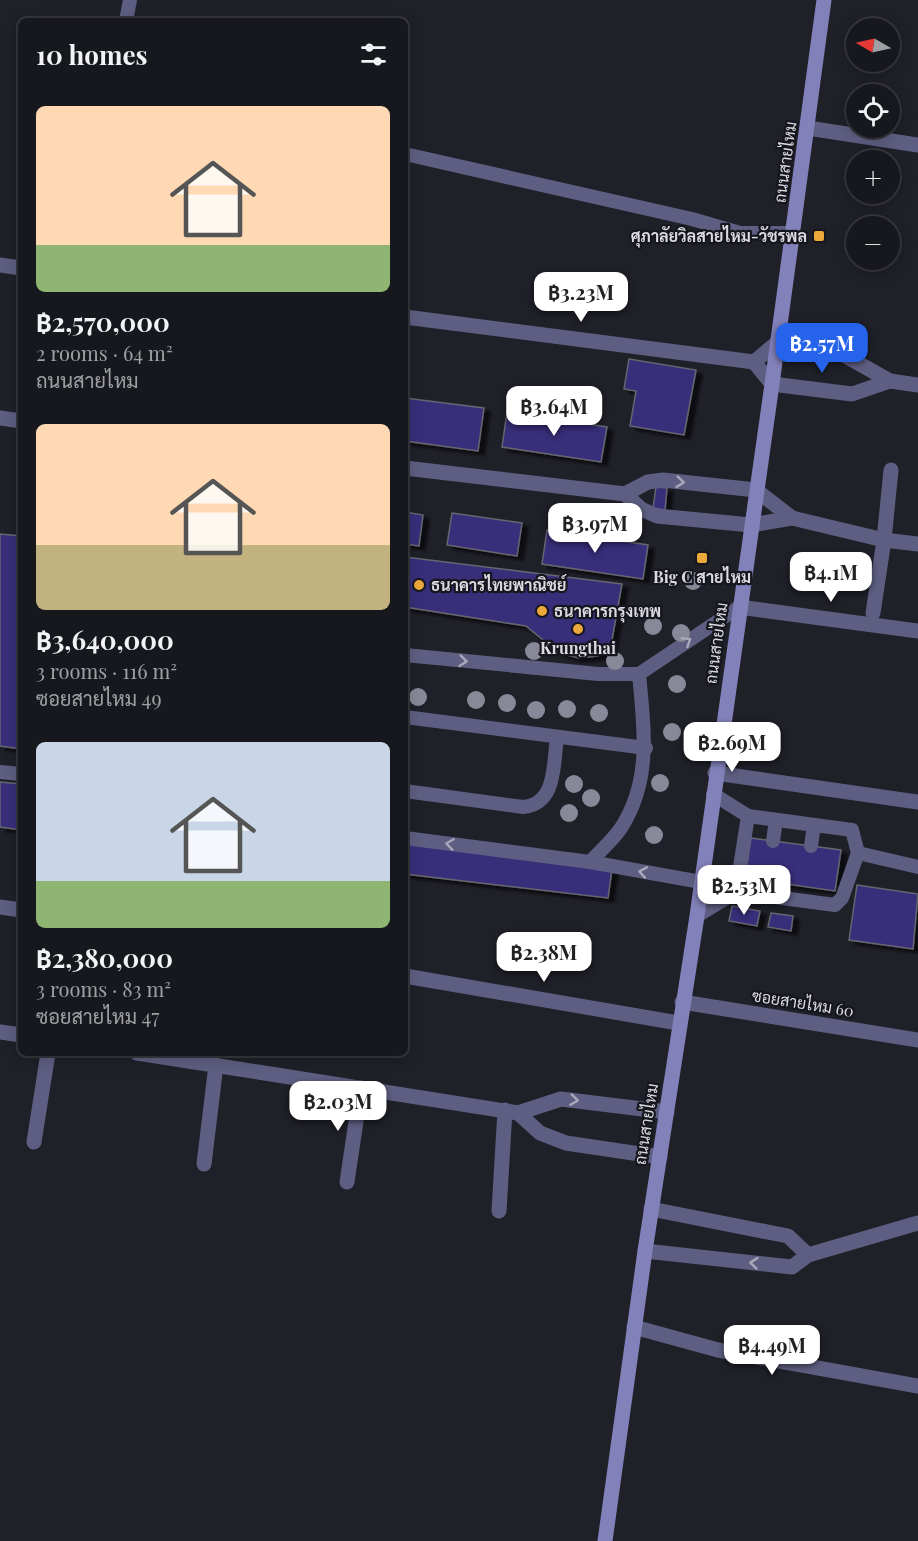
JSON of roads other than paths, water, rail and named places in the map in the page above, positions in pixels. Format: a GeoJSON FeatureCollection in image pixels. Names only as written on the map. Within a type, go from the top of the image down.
{"type":"FeatureCollection","features":[{"type":"Feature","properties":{"kind":"main road","name":"ถนนสายไหม"},"geometry":{"type":"LineString","coordinates":[[605,1541],[678,1023],[697,916],[715,773],[778,342],[824,0]]}},
{"type":"Feature","properties":{"kind":"street"},"geometry":{"type":"LineString","coordinates":[[808,128],[918,145]]}},
{"type":"Feature","properties":{"kind":"street"},"geometry":{"type":"LineString","coordinates":[[0,266],[18,268]]}},
{"type":"Feature","properties":{"kind":"street"},"geometry":{"type":"LineString","coordinates":[[408,317],[754,362],[772,384],[852,394],[890,381]]}},
{"type":"Feature","properties":{"kind":"street"},"geometry":{"type":"LineString","coordinates":[[754,362],[778,342],[842,354],[890,381],[918,385]]}},
{"type":"Feature","properties":{"kind":"street"},"geometry":{"type":"LineString","coordinates":[[0,418],[18,421]]}},
{"type":"Feature","properties":{"kind":"street"},"geometry":{"type":"LineString","coordinates":[[408,468],[626,494],[648,482],[663,480],[756,490],[792,518]]}},
{"type":"Feature","properties":{"kind":"street"},"geometry":{"type":"LineString","coordinates":[[873,612],[884,540],[891,470]]}},
{"type":"Feature","properties":{"kind":"street"},"geometry":{"type":"LineString","coordinates":[[626,494],[641,509],[657,516],[751,525],[792,518],[884,540],[918,544]]}},
{"type":"Feature","properties":{"kind":"street"},"geometry":{"type":"LineString","coordinates":[[739,607],[918,631]]}},
{"type":"Feature","properties":{"kind":"street"},"geometry":{"type":"LineString","coordinates":[[715,773],[918,802]]}},
{"type":"Feature","properties":{"kind":"street"},"geometry":{"type":"LineString","coordinates":[[0,906],[18,909]]}},
{"type":"Feature","properties":{"kind":"street"},"geometry":{"type":"LineString","coordinates":[[408,977],[678,1023]]}},
{"type":"Feature","properties":{"kind":"street","name":"ซอยสายไหม 60"},"geometry":{"type":"LineString","coordinates":[[682,1002],[918,1040]]}},
{"type":"Feature","properties":{"kind":"street"},"geometry":{"type":"LineString","coordinates":[[0,1032],[18,1035]]}},
{"type":"Feature","properties":{"kind":"street"},"geometry":{"type":"LineString","coordinates":[[34,1142],[48,1056]]}},
{"type":"Feature","properties":{"kind":"street"},"geometry":{"type":"LineString","coordinates":[[157,1056],[511,1112],[561,1099],[667,1112]]}},
{"type":"Feature","properties":{"kind":"street"},"geometry":{"type":"LineString","coordinates":[[204,1164],[216,1065]]}},
{"type":"Feature","properties":{"kind":"street"},"geometry":{"type":"LineString","coordinates":[[347,1182],[361,1088]]}},
{"type":"Feature","properties":{"kind":"street"},"geometry":{"type":"LineString","coordinates":[[511,1112],[540,1133],[566,1143],[660,1157]]}},
{"type":"Feature","properties":{"kind":"street"},"geometry":{"type":"LineString","coordinates":[[499,1211],[511,1112]]}},
{"type":"Feature","properties":{"kind":"street"},"geometry":{"type":"LineString","coordinates":[[651,1209],[788,1236],[808,1255]]}},
{"type":"Feature","properties":{"kind":"street"},"geometry":{"type":"LineString","coordinates":[[645,1251],[792,1267],[808,1255],[918,1223]]}},
{"type":"Feature","properties":{"kind":"street"},"geometry":{"type":"LineString","coordinates":[[634,1327],[718,1350],[918,1386]]}},
{"type":"Feature","properties":{"kind":"lane"},"geometry":{"type":"LineString","coordinates":[[127,18],[130,0]]}},
{"type":"Feature","properties":{"kind":"lane"},"geometry":{"type":"LineString","coordinates":[[408,155],[692,219],[740,233],[793,233]]}},
{"type":"Feature","properties":{"kind":"lane"},"geometry":{"type":"LineString","coordinates":[[408,655],[598,675],[639,674],[739,607]]}},
{"type":"Feature","properties":{"kind":"lane"},"geometry":{"type":"LineString","coordinates":[[590,862],[621,828],[638,793],[646,748],[639,674]]}},
{"type":"Feature","properties":{"kind":"lane"},"geometry":{"type":"LineString","coordinates":[[408,717],[646,748]]}},
{"type":"Feature","properties":{"kind":"lane"},"geometry":{"type":"LineString","coordinates":[[408,791],[523,807],[534,806],[544,799],[550,787],[557,738]]}},
{"type":"Feature","properties":{"kind":"lane"},"geometry":{"type":"LineString","coordinates":[[0,772],[18,774]]}},
{"type":"Feature","properties":{"kind":"lane"},"geometry":{"type":"LineString","coordinates":[[697,916],[736,892],[765,896],[804,893],[835,905],[842,898],[858,853],[852,830],[748,816],[713,794]]}},
{"type":"Feature","properties":{"kind":"lane"},"geometry":{"type":"LineString","coordinates":[[736,892],[748,816]]}},
{"type":"Feature","properties":{"kind":"lane"},"geometry":{"type":"LineString","coordinates":[[773,841],[776,820]]}},
{"type":"Feature","properties":{"kind":"lane"},"geometry":{"type":"LineString","coordinates":[[811,846],[814,825]]}},
{"type":"Feature","properties":{"kind":"lane"},"geometry":{"type":"LineString","coordinates":[[408,838],[590,862],[701,882]]}},
{"type":"Feature","properties":{"kind":"lane"},"geometry":{"type":"LineString","coordinates":[[858,853],[918,867]]}},
{"type":"Feature","properties":{"kind":"lane"},"geometry":{"type":"LineString","coordinates":[[765,896],[767,881]]}},
{"type":"Feature","properties":{"kind":"place","name":"ศุภาลัยวิลสายไหม-วัชรพล"},"geometry":{"type":"Point","coordinates":[819,236]}},
{"type":"Feature","properties":{"kind":"place","name":"Big C สายไหม"},"geometry":{"type":"Point","coordinates":[702,558]}},
{"type":"Feature","properties":{"kind":"place","name":"ธนาคารไทยพาณิชย์"},"geometry":{"type":"Point","coordinates":[419,585]}},
{"type":"Feature","properties":{"kind":"place","name":"ธนาคารกรุงเทพ"},"geometry":{"type":"Point","coordinates":[542,611]}},
{"type":"Feature","properties":{"kind":"place","name":"Krungthai"},"geometry":{"type":"Point","coordinates":[578,629]}}]}
